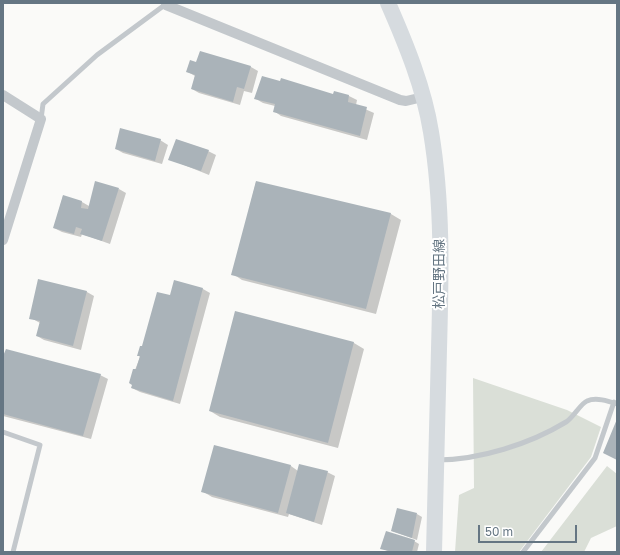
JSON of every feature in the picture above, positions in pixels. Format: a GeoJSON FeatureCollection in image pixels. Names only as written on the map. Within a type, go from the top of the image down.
{"type":"FeatureCollection","features":[{"type":"Feature","properties":{"kind":"main road","name":"松戸野田線"},"geometry":{"type":"LineString","coordinates":[[388,3],[401,34],[423,97],[431,131],[439,201],[441,284],[434,552]]}},
{"type":"Feature","properties":{"kind":"street"},"geometry":{"type":"LineString","coordinates":[[166,4],[400,100],[406,101],[423,97]]}},
{"type":"Feature","properties":{"kind":"street"},"geometry":{"type":"LineString","coordinates":[[3,95],[41,119],[3,240]]}},
{"type":"Feature","properties":{"kind":"lane"},"geometry":{"type":"LineString","coordinates":[[41,119],[43,104],[97,55],[166,4]]}},
{"type":"Feature","properties":{"kind":"lane"},"geometry":{"type":"LineString","coordinates":[[436,460],[463,459],[517,445],[567,422],[585,401],[595,399],[615,403],[595,458],[524,552]]}},
{"type":"Feature","properties":{"kind":"lane"},"geometry":{"type":"LineString","coordinates":[[3,432],[40,445],[13,552]]}},
{"type":"Feature","properties":{"kind":"shaded area"},"geometry":{"type":"Polygon","coordinates":[[[473,378],[567,410],[601,427],[591,457],[519,552],[455,552],[459,495],[474,488],[473,378]]]}},
{"type":"Feature","properties":{"kind":"shaded area"},"geometry":{"type":"Polygon","coordinates":[[[607,466],[617,474],[617,526],[591,538],[584,552],[541,552],[607,466]]]}},
{"type":"Feature","properties":{"kind":"building"},"geometry":{"type":"Polygon","coordinates":[[[200,51],[251,66],[244,89],[237,87],[233,102],[191,89],[195,75],[186,72],[190,60],[196,62],[200,51]]]}},
{"type":"Feature","properties":{"kind":"building"},"geometry":{"type":"Polygon","coordinates":[[[262,76],[280,81],[281,78],[333,94],[334,91],[349,95],[348,102],[367,107],[360,136],[273,112],[275,104],[254,99],[262,76]]]}},
{"type":"Feature","properties":{"kind":"building"},"geometry":{"type":"Polygon","coordinates":[[[120,128],[161,139],[155,161],[115,149],[120,128]]]}},
{"type":"Feature","properties":{"kind":"building"},"geometry":{"type":"Polygon","coordinates":[[[176,139],[209,150],[201,171],[168,160],[176,139]]]}},
{"type":"Feature","properties":{"kind":"building"},"geometry":{"type":"Polygon","coordinates":[[[95,181],[119,188],[102,241],[80,234],[82,229],[76,227],[74,234],[53,228],[63,195],[82,201],[81,208],[88,209],[95,181]]]}},
{"type":"Feature","properties":{"kind":"building"},"geometry":{"type":"Polygon","coordinates":[[[256,181],[391,213],[366,309],[231,275],[256,181]]]}},
{"type":"Feature","properties":{"kind":"building"},"geometry":{"type":"Polygon","coordinates":[[[38,279],[87,291],[73,346],[36,336],[40,321],[29,319],[38,279]]]}},
{"type":"Feature","properties":{"kind":"building"},"geometry":{"type":"Polygon","coordinates":[[[174,280],[203,288],[173,401],[131,388],[132,385],[129,383],[133,369],[136,369],[140,356],[137,356],[140,346],[142,346],[157,292],[170,295],[174,280]]]}},
{"type":"Feature","properties":{"kind":"building"},"geometry":{"type":"Polygon","coordinates":[[[235,311],[354,342],[328,443],[209,411],[235,311]]]}},
{"type":"Feature","properties":{"kind":"building"},"geometry":{"type":"Polygon","coordinates":[[[6,349],[101,374],[83,436],[3,414],[3,356],[6,349]]]}},
{"type":"Feature","properties":{"kind":"building"},"geometry":{"type":"Polygon","coordinates":[[[617,419],[617,460],[603,453],[617,419]]]}},
{"type":"Feature","properties":{"kind":"building"},"geometry":{"type":"Polygon","coordinates":[[[214,445],[291,465],[278,513],[201,492],[214,445]]]}},
{"type":"Feature","properties":{"kind":"building"},"geometry":{"type":"Polygon","coordinates":[[[299,464],[328,471],[314,522],[286,513],[299,464]]]}},
{"type":"Feature","properties":{"kind":"building"},"geometry":{"type":"Polygon","coordinates":[[[397,508],[417,513],[412,538],[391,531],[397,508]]]}},
{"type":"Feature","properties":{"kind":"building"},"geometry":{"type":"Polygon","coordinates":[[[386,531],[415,540],[412,552],[393,552],[380,549],[386,531]]]}}]}
